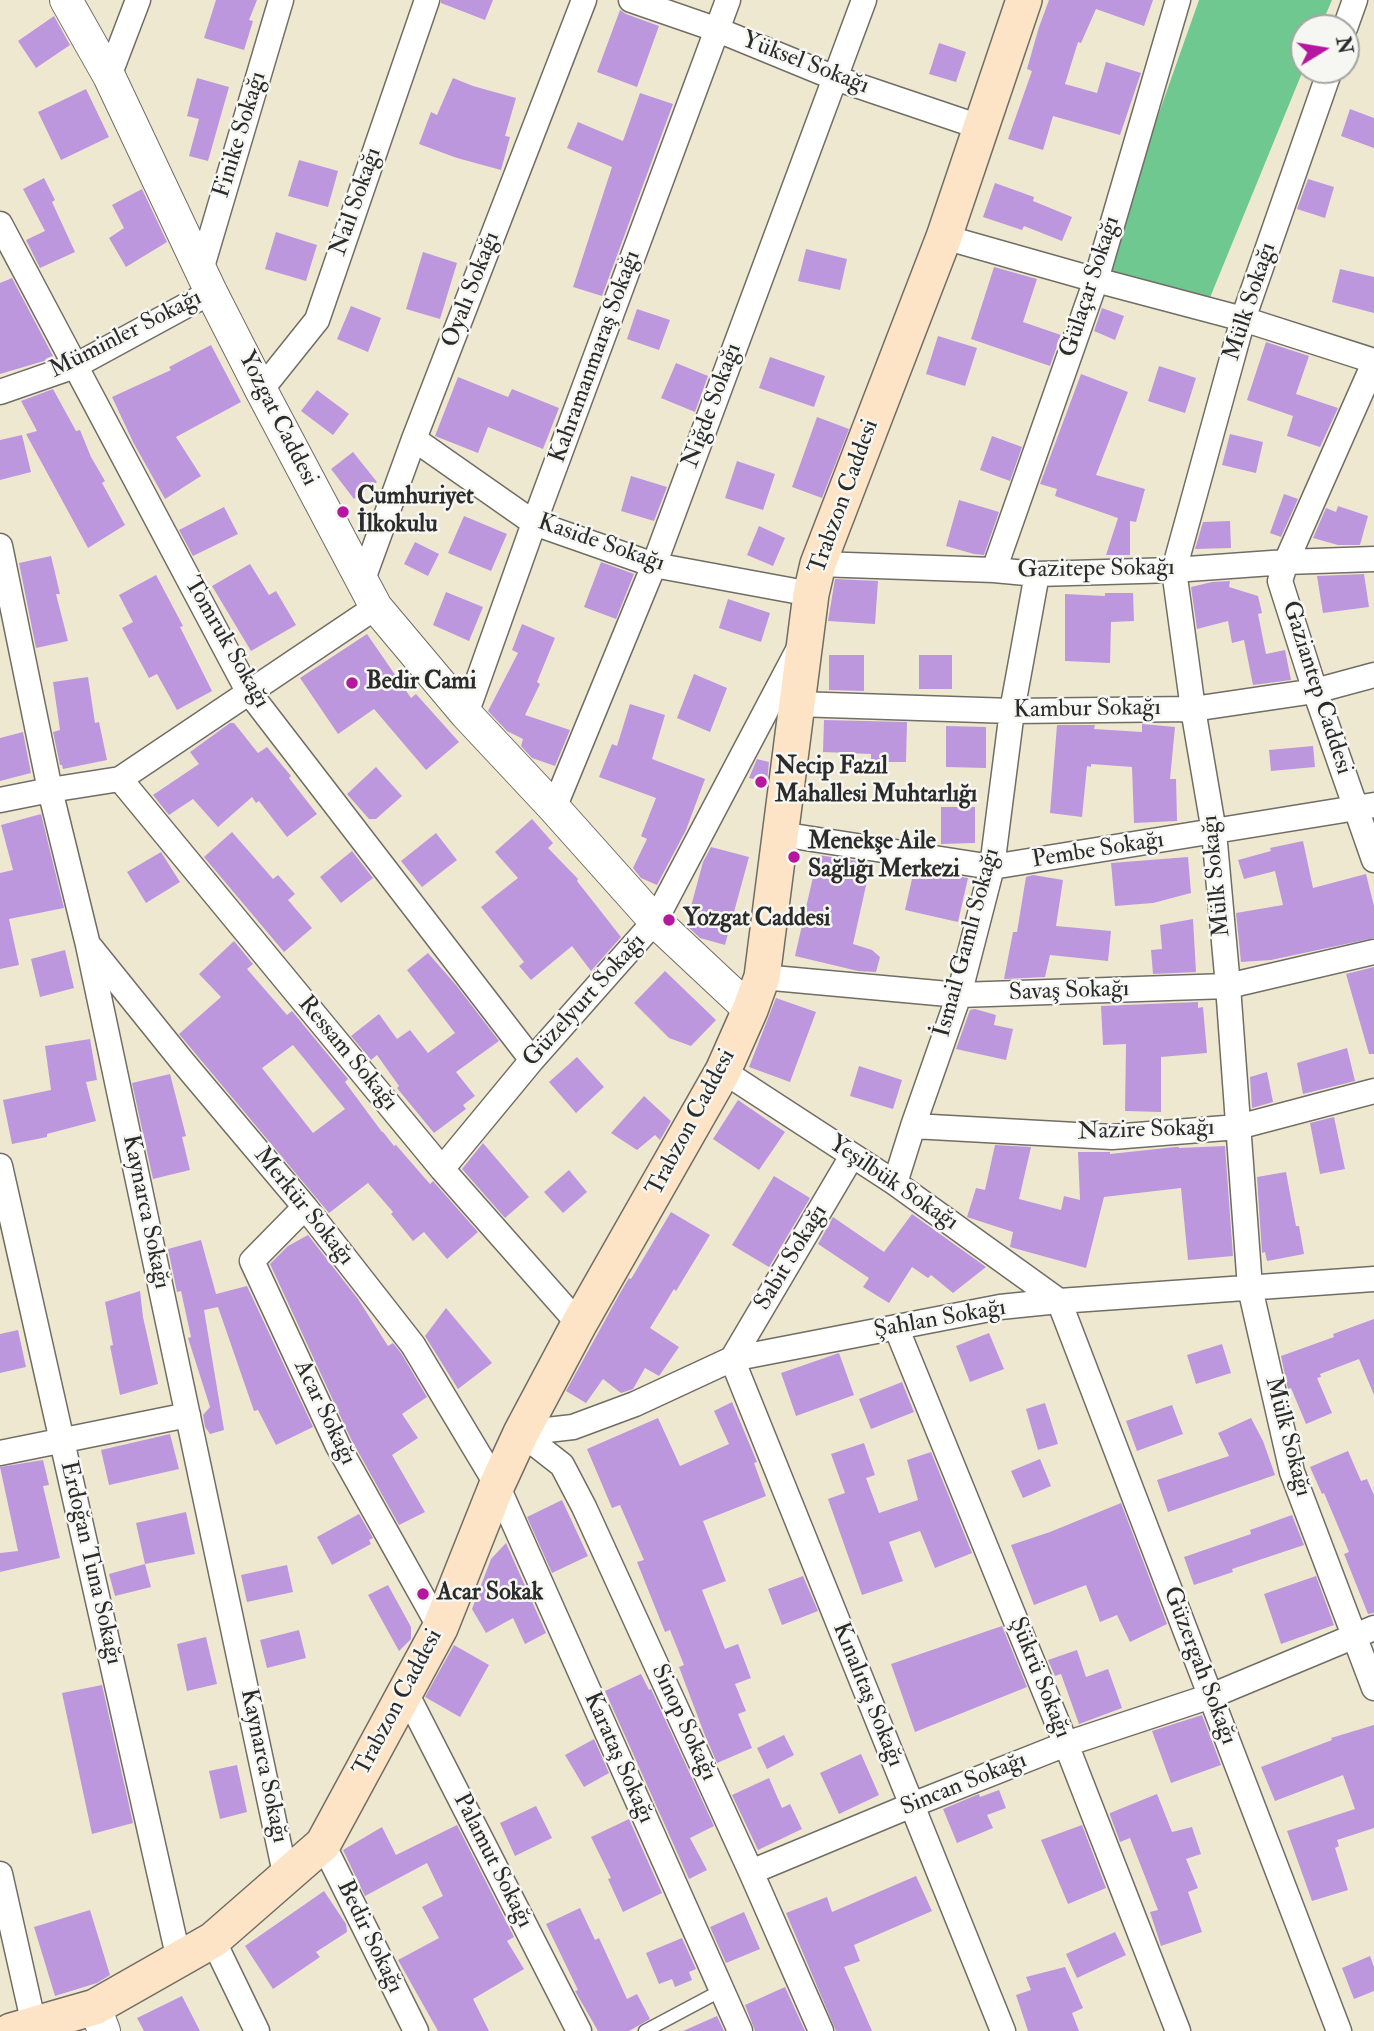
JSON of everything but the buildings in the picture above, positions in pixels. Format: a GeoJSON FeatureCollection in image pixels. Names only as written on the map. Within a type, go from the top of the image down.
{"type":"FeatureCollection","features":[{"type":"Feature","properties":{"kind":"main road","name":"Trabzon Caddesi"},"geometry":{"type":"LineString","coordinates":[[22,2028],[99,2019],[180,1959],[213,1940],[323,1844],[440,1628],[497,1485],[521,1433],[579,1324],[723,1071],[762,977],[796,704],[815,579],[944,237],[1024,0]]}},
{"type":"Feature","properties":{"kind":"street","name":"Yozgat Caddesi"},"geometry":{"type":"LineString","coordinates":[[66,0],[109,76],[206,281],[369,594],[466,714],[655,921],[750,1010]]}},
{"type":"Feature","properties":{"kind":"street"},"geometry":{"type":"LineString","coordinates":[[109,76],[138,0]]}},
{"type":"Feature","properties":{"kind":"street","name":"Finike Sokağı"},"geometry":{"type":"LineString","coordinates":[[206,281],[281,0]]}},
{"type":"Feature","properties":{"kind":"street","name":"Nail Sokağı"},"geometry":{"type":"LineString","coordinates":[[261,390],[317,320],[427,0]]}},
{"type":"Feature","properties":{"kind":"street","name":"Oyalı Sokağı"},"geometry":{"type":"LineString","coordinates":[[369,594],[414,439],[584,0]]}},
{"type":"Feature","properties":{"kind":"street","name":"Yüksel Sokağı"},"geometry":{"type":"LineString","coordinates":[[631,0],[718,30],[835,78],[980,127]]}},
{"type":"Feature","properties":{"kind":"street","name":"Kahramanmaraş Sokağı"},"geometry":{"type":"LineString","coordinates":[[466,714],[727,0]]}},
{"type":"Feature","properties":{"kind":"street","name":"Niğde Sokağı"},"geometry":{"type":"LineString","coordinates":[[554,808],[654,565],[864,0]]}},
{"type":"Feature","properties":{"kind":"street","name":"Gülaçar Sokağı"},"geometry":{"type":"LineString","coordinates":[[994,570],[1096,280],[1178,0]]}},
{"type":"Feature","properties":{"kind":"street","name":"Mülk Sokağı"},"geometry":{"type":"LineString","coordinates":[[1325,84],[1243,319],[1174,569],[1193,709],[1214,832],[1250,1288],[1292,1472],[1364,1632],[1374,1688]]}},
{"type":"Feature","properties":{"kind":"street","name":"Tomruk Sokağı"},"geometry":{"type":"LineString","coordinates":[[0,224],[248,691],[532,1060]]}},
{"type":"Feature","properties":{"kind":"street"},"geometry":{"type":"LineString","coordinates":[[944,237],[1243,319],[1374,362]]}},
{"type":"Feature","properties":{"kind":"street","name":"Müminler Sokağı"},"geometry":{"type":"LineString","coordinates":[[0,392],[75,366],[206,281]]}},
{"type":"Feature","properties":{"kind":"street","name":"Gaziantep Caddesi"},"geometry":{"type":"LineString","coordinates":[[1374,362],[1280,581],[1315,691],[1365,807],[1374,860]]}},
{"type":"Feature","properties":{"kind":"street","name":"Kaside Sokağı"},"geometry":{"type":"LineString","coordinates":[[414,439],[534,523],[654,565],[815,579]]}},
{"type":"Feature","properties":{"kind":"street","name":"Kaynarca Sokağı"},"geometry":{"type":"LineString","coordinates":[[0,546],[50,790],[89,945],[286,1878]]}},
{"type":"Feature","properties":{"kind":"street","name":"Gazitepe Sokağı"},"geometry":{"type":"LineString","coordinates":[[815,579],[994,570],[1037,574],[1374,559]]}},
{"type":"Feature","properties":{"kind":"street","name":"İsmail Gamlı Sokağı"},"geometry":{"type":"LineString","coordinates":[[895,1183],[959,995],[992,867],[1012,711],[1037,574]]}},
{"type":"Feature","properties":{"kind":"street"},"geometry":{"type":"LineString","coordinates":[[0,800],[120,779],[248,691],[369,594]]}},
{"type":"Feature","properties":{"kind":"street","name":"Güzelyurt Sokağı"},"geometry":{"type":"LineString","coordinates":[[442,1169],[532,1060],[655,921],[807,634]]}},
{"type":"Feature","properties":{"kind":"street","name":"Kambur Sokağı"},"geometry":{"type":"LineString","coordinates":[[796,704],[1012,711],[1193,709],[1315,691],[1374,676]]}},
{"type":"Feature","properties":{"kind":"street","name":"Ressam Sokağı"},"geometry":{"type":"LineString","coordinates":[[120,779],[442,1169],[579,1324]]}},
{"type":"Feature","properties":{"kind":"street","name":"Pembe Sokağı"},"geometry":{"type":"LineString","coordinates":[[780,834],[992,867],[1365,807]]}},
{"type":"Feature","properties":{"kind":"street","name":"Merkür Sokağı"},"geometry":{"type":"LineString","coordinates":[[89,945],[305,1208],[413,1345],[497,1485]]}},
{"type":"Feature","properties":{"kind":"street","name":"Savaş Sokağı"},"geometry":{"type":"LineString","coordinates":[[762,977],[959,995],[1228,986],[1374,952]]}},
{"type":"Feature","properties":{"kind":"street","name":"Yeşilbük Sokağı"},"geometry":{"type":"LineString","coordinates":[[723,1071],[895,1183],[1059,1301]]}},
{"type":"Feature","properties":{"kind":"street","name":"Nazire Sokağı"},"geometry":{"type":"LineString","coordinates":[[913,1126],[1112,1137],[1238,1127],[1374,1091]]}},
{"type":"Feature","properties":{"kind":"street","name":"Sabit Sokağı"},"geometry":{"type":"LineString","coordinates":[[732,1359],[852,1156]]}},
{"type":"Feature","properties":{"kind":"street","name":"Erdoğan Tuna Sokağı"},"geometry":{"type":"LineString","coordinates":[[0,1166],[180,1959]]}},
{"type":"Feature","properties":{"kind":"street","name":"Acar Sokağı"},"geometry":{"type":"LineString","coordinates":[[305,1208],[252,1261],[338,1446],[440,1628]]}},
{"type":"Feature","properties":{"kind":"street","name":"Şahlan Sokağı"},"geometry":{"type":"LineString","coordinates":[[521,1433],[573,1427],[635,1404],[732,1359],[1000,1307],[1374,1279]]}},
{"type":"Feature","properties":{"kind":"street","name":"Güzergah Sokağı"},"geometry":{"type":"LineString","coordinates":[[1059,1301],[1339,2031]]}},
{"type":"Feature","properties":{"kind":"street","name":"Şükrü Sokağı"},"geometry":{"type":"LineString","coordinates":[[896,1327],[1066,1744],[1178,2031]]}},
{"type":"Feature","properties":{"kind":"street","name":"Kınalıtaş Sokağı"},"geometry":{"type":"LineString","coordinates":[[732,1359],[1003,2031]]}},
{"type":"Feature","properties":{"kind":"street"},"geometry":{"type":"LineString","coordinates":[[0,1453],[188,1415]]}},
{"type":"Feature","properties":{"kind":"street","name":"Sinop Sokağı"},"geometry":{"type":"LineString","coordinates":[[521,1433],[562,1465],[584,1507],[821,2031]]}},
{"type":"Feature","properties":{"kind":"street","name":"Karataş Sokağı"},"geometry":{"type":"LineString","coordinates":[[497,1485],[740,2031]]}},
{"type":"Feature","properties":{"kind":"street","name":"Sincan Sokağı"},"geometry":{"type":"LineString","coordinates":[[751,1872],[1066,1744],[1211,1696],[1364,1632]]}},
{"type":"Feature","properties":{"kind":"street","name":"Palamut Sokağı"},"geometry":{"type":"LineString","coordinates":[[405,1691],[579,2031]]}},
{"type":"Feature","properties":{"kind":"street","name":"Bedir Sokağı"},"geometry":{"type":"LineString","coordinates":[[323,1844],[415,2031]]}},
{"type":"Feature","properties":{"kind":"street"},"geometry":{"type":"LineString","coordinates":[[0,1874],[22,2028]]}},
{"type":"Feature","properties":{"kind":"street"},"geometry":{"type":"LineString","coordinates":[[213,1940],[257,2031]]}},
{"type":"Feature","properties":{"kind":"lane"},"geometry":{"type":"LineString","coordinates":[[645,2031],[722,1990]]}},
{"type":"Feature","properties":{"kind":"green space"},"geometry":{"type":"Polygon","coordinates":[[[1199,0],[1332,0],[1326,14],[1290,14],[1290,84],[1297,84],[1209,300],[1103,271],[1199,0]]]}},
{"type":"Feature","properties":{"kind":"place","name":"Cumhuriyet İlkokulu"},"geometry":{"type":"Point","coordinates":[343,512]}},
{"type":"Feature","properties":{"kind":"place","name":"Bedir Cami"},"geometry":{"type":"Point","coordinates":[352,683]}},
{"type":"Feature","properties":{"kind":"place","name":"Necip Fazıl Mahallesi Muhtarlığı"},"geometry":{"type":"Point","coordinates":[761,782]}},
{"type":"Feature","properties":{"kind":"place","name":"Menekşe Aile Sağlığı Merkezi"},"geometry":{"type":"Point","coordinates":[794,857]}},
{"type":"Feature","properties":{"kind":"place","name":"Yozgat Caddesi"},"geometry":{"type":"Point","coordinates":[669,920]}},
{"type":"Feature","properties":{"kind":"place","name":"Acar Sokak"},"geometry":{"type":"Point","coordinates":[423,1594]}}]}
